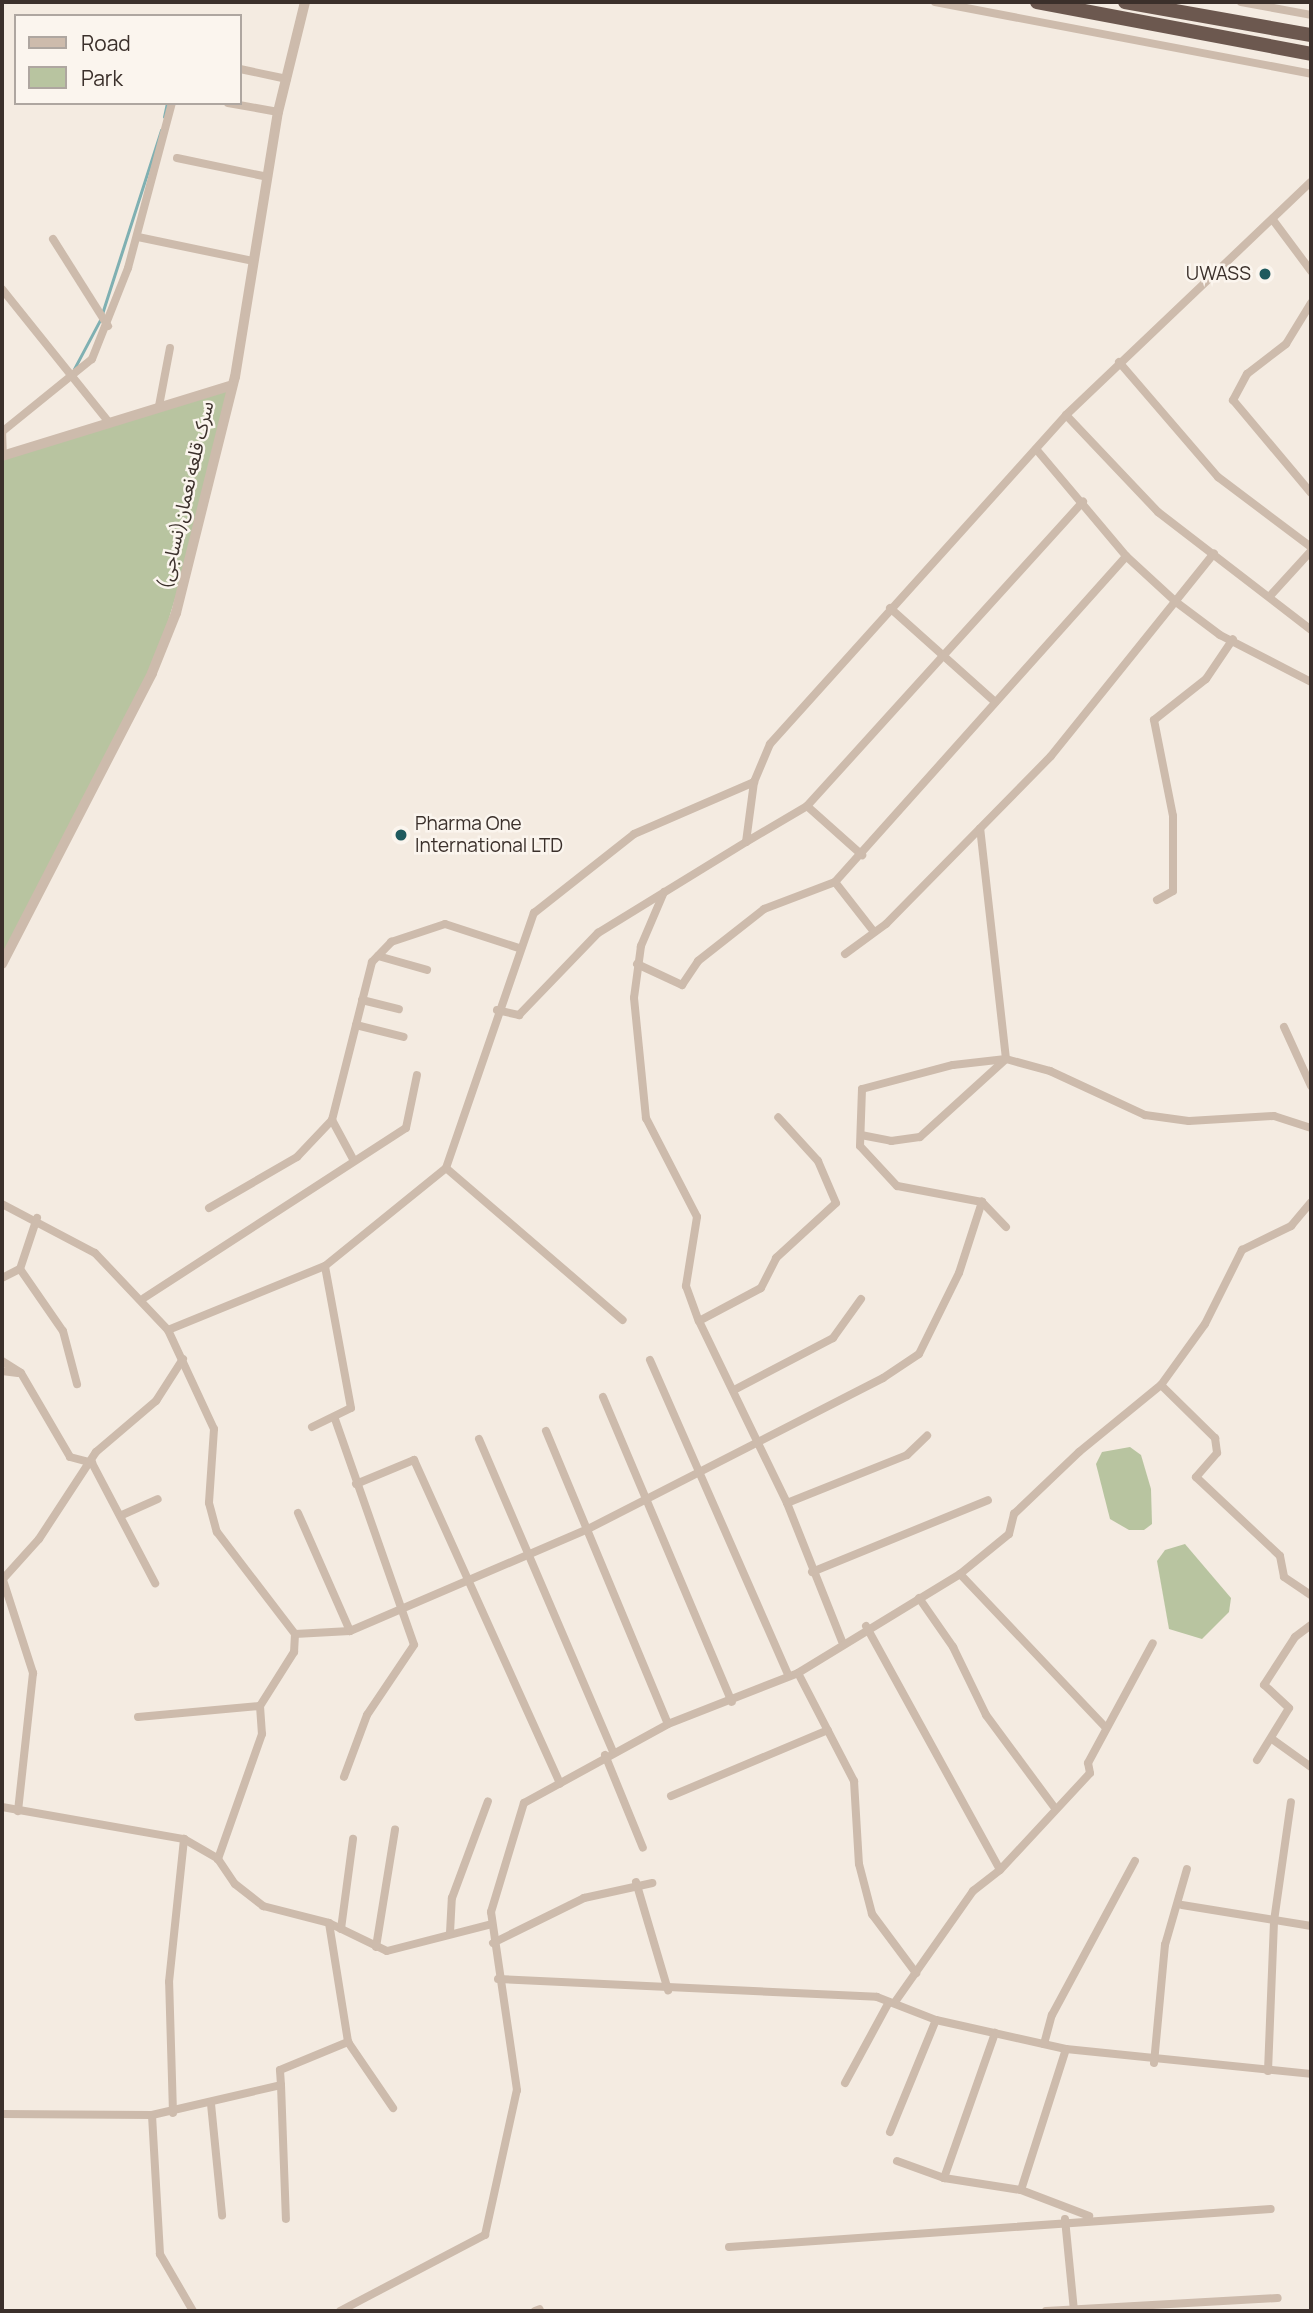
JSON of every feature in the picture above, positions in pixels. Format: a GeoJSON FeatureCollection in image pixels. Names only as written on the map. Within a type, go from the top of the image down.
{"type":"FeatureCollection","features":[{"type":"Feature","properties":{"kind":"highway"},"geometry":{"type":"LineString","coordinates":[[1037,2],[1311,54]]}},
{"type":"Feature","properties":{"kind":"highway"},"geometry":{"type":"LineString","coordinates":[[1125,2],[1311,35]]}},
{"type":"Feature","properties":{"kind":"street","name":"سرک قلعه نعمان(نساجی)"},"geometry":{"type":"LineString","coordinates":[[2,964],[152,673],[176,613],[229,386],[278,112],[305,2]]}},
{"type":"Feature","properties":{"kind":"street"},"geometry":{"type":"LineString","coordinates":[[935,2],[1311,74]]}},
{"type":"Feature","properties":{"kind":"street"},"geometry":{"type":"LineString","coordinates":[[1241,2],[1311,15]]}},
{"type":"Feature","properties":{"kind":"street"},"geometry":{"type":"LineString","coordinates":[[242,69],[286,79]]}},
{"type":"Feature","properties":{"kind":"street"},"geometry":{"type":"LineString","coordinates":[[171,105],[138,237],[108,326],[75,379],[2,431],[2,455],[107,419],[229,386]]}},
{"type":"Feature","properties":{"kind":"street"},"geometry":{"type":"LineString","coordinates":[[239,105],[278,112]]}},
{"type":"Feature","properties":{"kind":"street"},"geometry":{"type":"LineString","coordinates":[[177,158],[268,177]]}},
{"type":"Feature","properties":{"kind":"street"},"geometry":{"type":"LineString","coordinates":[[746,842],[754,782],[770,744],[1066,415],[1311,182]]}},
{"type":"Feature","properties":{"kind":"street"},"geometry":{"type":"LineString","coordinates":[[1273,220],[1311,271]]}},
{"type":"Feature","properties":{"kind":"street"},"geometry":{"type":"LineString","coordinates":[[138,237],[253,261]]}},
{"type":"Feature","properties":{"kind":"street"},"geometry":{"type":"LineString","coordinates":[[53,239],[108,326]]}},
{"type":"Feature","properties":{"kind":"street"},"geometry":{"type":"LineString","coordinates":[[2,289],[107,419]]}},
{"type":"Feature","properties":{"kind":"street"},"geometry":{"type":"LineString","coordinates":[[1311,303],[1286,344],[1247,374],[1233,400],[1311,493]]}},
{"type":"Feature","properties":{"kind":"street"},"geometry":{"type":"LineString","coordinates":[[159,406],[170,348]]}},
{"type":"Feature","properties":{"kind":"street"},"geometry":{"type":"LineString","coordinates":[[1119,362],[1218,477],[1311,549],[1270,596]]}},
{"type":"Feature","properties":{"kind":"street"},"geometry":{"type":"LineString","coordinates":[[1066,415],[1148,503],[1311,630]]}},
{"type":"Feature","properties":{"kind":"street"},"geometry":{"type":"LineString","coordinates":[[1036,449],[1126,556],[1175,602],[1233,639],[1311,682]]}},
{"type":"Feature","properties":{"kind":"street"},"geometry":{"type":"LineString","coordinates":[[497,1010],[519,1015],[598,933],[807,806],[1083,502]]}},
{"type":"Feature","properties":{"kind":"street"},"geometry":{"type":"LineString","coordinates":[[845,954],[874,932],[1051,756],[1214,553]]}},
{"type":"Feature","properties":{"kind":"street"},"geometry":{"type":"LineString","coordinates":[[637,964],[682,985],[698,961],[764,909],[835,882],[862,855],[1126,556]]}},
{"type":"Feature","properties":{"kind":"street"},"geometry":{"type":"LineString","coordinates":[[890,608],[995,702]]}},
{"type":"Feature","properties":{"kind":"street"},"geometry":{"type":"LineString","coordinates":[[1157,900],[1173,891],[1173,816],[1154,720],[1206,679],[1233,639]]}},
{"type":"Feature","properties":{"kind":"street"},"geometry":{"type":"LineString","coordinates":[[168,1330],[325,1266],[446,1168],[497,1010],[534,913],[634,834],[754,782]]}},
{"type":"Feature","properties":{"kind":"street"},"geometry":{"type":"LineString","coordinates":[[807,806],[862,855]]}},
{"type":"Feature","properties":{"kind":"street"},"geometry":{"type":"LineString","coordinates":[[980,828],[1006,1059]]}},
{"type":"Feature","properties":{"kind":"street"},"geometry":{"type":"LineString","coordinates":[[835,882],[874,932]]}},
{"type":"Feature","properties":{"kind":"street"},"geometry":{"type":"LineString","coordinates":[[664,892],[637,964],[634,1047],[644,1107],[697,1217],[687,1286],[699,1321],[787,1503],[842,1641]]}},
{"type":"Feature","properties":{"kind":"street"},"geometry":{"type":"LineString","coordinates":[[209,1208],[297,1157],[332,1120],[362,1000],[378,956],[391,942],[445,924],[519,948]]}},
{"type":"Feature","properties":{"kind":"street"},"geometry":{"type":"LineString","coordinates":[[378,956],[427,970]]}},
{"type":"Feature","properties":{"kind":"street"},"geometry":{"type":"LineString","coordinates":[[362,1000],[399,1009]]}},
{"type":"Feature","properties":{"kind":"street"},"geometry":{"type":"LineString","coordinates":[[356,1025],[404,1037]]}},
{"type":"Feature","properties":{"kind":"street"},"geometry":{"type":"LineString","coordinates":[[1284,1027],[1311,1086]]}},
{"type":"Feature","properties":{"kind":"street"},"geometry":{"type":"LineString","coordinates":[[861,1135],[920,1137],[1006,1059]]}},
{"type":"Feature","properties":{"kind":"street"},"geometry":{"type":"LineString","coordinates":[[1006,1227],[982,1202],[897,1186],[860,1146],[862,1090],[953,1065],[1006,1059],[1051,1072],[1145,1115],[1189,1121],[1274,1116],[1311,1128]]}},
{"type":"Feature","properties":{"kind":"street"},"geometry":{"type":"LineString","coordinates":[[144,1298],[353,1158],[406,1128],[417,1074]]}},
{"type":"Feature","properties":{"kind":"street"},"geometry":{"type":"LineString","coordinates":[[699,1321],[761,1288],[776,1258],[836,1203],[818,1161],[778,1117]]}},
{"type":"Feature","properties":{"kind":"street"},"geometry":{"type":"LineString","coordinates":[[332,1120],[353,1158]]}},
{"type":"Feature","properties":{"kind":"street"},"geometry":{"type":"LineString","coordinates":[[446,1168],[624,1320]]}},
{"type":"Feature","properties":{"kind":"street"},"geometry":{"type":"LineString","coordinates":[[295,1634],[350,1631],[467,1578],[586,1530],[759,1442],[919,1354],[959,1273],[982,1202]]}},
{"type":"Feature","properties":{"kind":"street"},"geometry":{"type":"LineString","coordinates":[[340,2311],[485,2235],[517,2090],[498,1979],[492,1924],[524,1803],[609,1753],[668,1724],[732,1702],[793,1673],[866,1626],[960,1574],[1009,1534],[1014,1514],[1079,1452],[1161,1385],[1205,1324],[1242,1250],[1291,1226],[1311,1202]]}},
{"type":"Feature","properties":{"kind":"street"},"geometry":{"type":"LineString","coordinates":[[2,1205],[37,1218],[95,1253],[144,1298],[168,1330],[214,1429],[209,1503],[218,1532],[295,1634],[294,1652],[260,1706],[262,1734],[218,1858]]}},
{"type":"Feature","properties":{"kind":"street"},"geometry":{"type":"LineString","coordinates":[[2,1278],[20,1269],[37,1218]]}},
{"type":"Feature","properties":{"kind":"street"},"geometry":{"type":"LineString","coordinates":[[312,1427],[335,1419],[351,1408],[325,1266]]}},
{"type":"Feature","properties":{"kind":"street"},"geometry":{"type":"LineString","coordinates":[[20,1269],[63,1331],[76,1384]]}},
{"type":"Feature","properties":{"kind":"street"},"geometry":{"type":"LineString","coordinates":[[734,1390],[833,1338],[861,1299]]}},
{"type":"Feature","properties":{"kind":"street"},"geometry":{"type":"LineString","coordinates":[[18,1811],[33,1673],[2,1580],[92,1463],[96,1452],[156,1401],[183,1359]]}},
{"type":"Feature","properties":{"kind":"street"},"geometry":{"type":"LineString","coordinates":[[650,1360],[703,1469],[793,1673],[828,1730],[854,1781],[859,1864],[872,1914],[916,1973]]}},
{"type":"Feature","properties":{"kind":"street"},"geometry":{"type":"LineString","coordinates":[[2,1361],[21,1373],[70,1457],[92,1463],[155,1583]]}},
{"type":"Feature","properties":{"kind":"street"},"geometry":{"type":"LineString","coordinates":[[2,1371],[21,1373]]}},
{"type":"Feature","properties":{"kind":"street"},"geometry":{"type":"LineString","coordinates":[[1161,1385],[1215,1438],[1217,1453],[1196,1476],[1280,1556],[1284,1577],[1311,1595]]}},
{"type":"Feature","properties":{"kind":"street"},"geometry":{"type":"LineString","coordinates":[[603,1397],[732,1702]]}},
{"type":"Feature","properties":{"kind":"street"},"geometry":{"type":"LineString","coordinates":[[335,1419],[414,1645],[367,1715],[344,1777]]}},
{"type":"Feature","properties":{"kind":"street"},"geometry":{"type":"LineString","coordinates":[[546,1432],[668,1724]]}},
{"type":"Feature","properties":{"kind":"street"},"geometry":{"type":"LineString","coordinates":[[787,1503],[906,1455],[928,1436]]}},
{"type":"Feature","properties":{"kind":"street"},"geometry":{"type":"LineString","coordinates":[[479,1439],[609,1753],[643,1848]]}},
{"type":"Feature","properties":{"kind":"street"},"geometry":{"type":"LineString","coordinates":[[356,1484],[414,1460],[560,1784]]}},
{"type":"Feature","properties":{"kind":"street"},"geometry":{"type":"LineString","coordinates":[[122,1516],[158,1499]]}},
{"type":"Feature","properties":{"kind":"street"},"geometry":{"type":"LineString","coordinates":[[813,1572],[988,1500]]}},
{"type":"Feature","properties":{"kind":"street"},"geometry":{"type":"LineString","coordinates":[[298,1513],[350,1631]]}},
{"type":"Feature","properties":{"kind":"street"},"geometry":{"type":"LineString","coordinates":[[960,1574],[1106,1728]]}},
{"type":"Feature","properties":{"kind":"street"},"geometry":{"type":"LineString","coordinates":[[919,1598],[953,1647],[986,1715],[1054,1807]]}},
{"type":"Feature","properties":{"kind":"street"},"geometry":{"type":"LineString","coordinates":[[1257,1760],[1272,1739],[1289,1705],[1264,1685],[1295,1637],[1311,1625]]}},
{"type":"Feature","properties":{"kind":"street"},"geometry":{"type":"LineString","coordinates":[[866,1626],[1000,1870]]}},
{"type":"Feature","properties":{"kind":"street"},"geometry":{"type":"LineString","coordinates":[[845,2083],[892,2002],[916,1973],[973,1891],[1000,1870],[1054,1807],[1090,1773],[1088,1763],[1153,1643]]}},
{"type":"Feature","properties":{"kind":"street"},"geometry":{"type":"LineString","coordinates":[[138,1717],[260,1706]]}},
{"type":"Feature","properties":{"kind":"street"},"geometry":{"type":"LineString","coordinates":[[671,1796],[828,1730]]}},
{"type":"Feature","properties":{"kind":"street"},"geometry":{"type":"LineString","coordinates":[[1272,1739],[1311,1767]]}},
{"type":"Feature","properties":{"kind":"street"},"geometry":{"type":"LineString","coordinates":[[450,1933],[452,1898],[488,1801]]}},
{"type":"Feature","properties":{"kind":"street"},"geometry":{"type":"LineString","coordinates":[[1268,2071],[1274,1921],[1291,1802]]}},
{"type":"Feature","properties":{"kind":"street"},"geometry":{"type":"LineString","coordinates":[[2,1807],[184,1839],[218,1858],[235,1884],[263,1906],[329,1923],[376,1947],[428,1943],[450,1933],[492,1924]]}},
{"type":"Feature","properties":{"kind":"street"},"geometry":{"type":"LineString","coordinates":[[376,1947],[395,1829]]}},
{"type":"Feature","properties":{"kind":"street"},"geometry":{"type":"LineString","coordinates":[[173,2113],[169,1982],[184,1839]]}},
{"type":"Feature","properties":{"kind":"street"},"geometry":{"type":"LineString","coordinates":[[341,1929],[353,1839]]}},
{"type":"Feature","properties":{"kind":"street"},"geometry":{"type":"LineString","coordinates":[[1044,2044],[1052,2015],[1135,1861]]}},
{"type":"Feature","properties":{"kind":"street"},"geometry":{"type":"LineString","coordinates":[[1154,2063],[1165,1945],[1187,1869]]}},
{"type":"Feature","properties":{"kind":"street"},"geometry":{"type":"LineString","coordinates":[[493,1943],[555,1910],[636,1882],[652,1883]]}},
{"type":"Feature","properties":{"kind":"street"},"geometry":{"type":"LineString","coordinates":[[636,1882],[668,1990]]}},
{"type":"Feature","properties":{"kind":"street"},"geometry":{"type":"LineString","coordinates":[[1182,1905],[1311,1926]]}},
{"type":"Feature","properties":{"kind":"street"},"geometry":{"type":"LineString","coordinates":[[329,1923],[348,2042],[393,2108]]}},
{"type":"Feature","properties":{"kind":"street"},"geometry":{"type":"LineString","coordinates":[[498,1979],[892,2002],[936,2020],[1066,2049],[1154,2063],[1311,2074]]}},
{"type":"Feature","properties":{"kind":"street"},"geometry":{"type":"LineString","coordinates":[[890,2132],[936,2020]]}},
{"type":"Feature","properties":{"kind":"street"},"geometry":{"type":"LineString","coordinates":[[944,2178],[995,2034]]}},
{"type":"Feature","properties":{"kind":"street"},"geometry":{"type":"LineString","coordinates":[[286,2219],[280,2070],[348,2042]]}},
{"type":"Feature","properties":{"kind":"street"},"geometry":{"type":"LineString","coordinates":[[1021,2190],[1066,2049]]}},
{"type":"Feature","properties":{"kind":"street"},"geometry":{"type":"LineString","coordinates":[[2,2114],[173,2113],[282,2085]]}},
{"type":"Feature","properties":{"kind":"street"},"geometry":{"type":"LineString","coordinates":[[211,2104],[222,2215]]}},
{"type":"Feature","properties":{"kind":"street"},"geometry":{"type":"LineString","coordinates":[[152,2115],[160,2254],[193,2311]]}},
{"type":"Feature","properties":{"kind":"street"},"geometry":{"type":"LineString","coordinates":[[897,2161],[944,2178],[1021,2190],[1093,2217]]}},
{"type":"Feature","properties":{"kind":"street"},"geometry":{"type":"LineString","coordinates":[[729,2247],[1093,2217],[1270,2209]]}},
{"type":"Feature","properties":{"kind":"street"},"geometry":{"type":"LineString","coordinates":[[1065,2220],[1073,2310]]}},
{"type":"Feature","properties":{"kind":"street"},"geometry":{"type":"LineString","coordinates":[[1048,2311],[1278,2298]]}},
{"type":"Feature","properties":{"kind":"green space"},"geometry":{"type":"Polygon","coordinates":[[[229,386],[205,502],[152,673],[2,964],[2,456],[229,386]]]}},
{"type":"Feature","properties":{"kind":"green space"},"geometry":{"type":"Polygon","coordinates":[[[1130,1447],[1141,1455],[1151,1489],[1152,1524],[1144,1530],[1129,1530],[1110,1519],[1096,1464],[1102,1452],[1130,1447]]]}},
{"type":"Feature","properties":{"kind":"green space"},"geometry":{"type":"Polygon","coordinates":[[[1185,1544],[1231,1598],[1229,1612],[1202,1639],[1169,1629],[1157,1561],[1165,1550],[1185,1544]]]}},
{"type":"Feature","properties":{"kind":"waterway"},"geometry":{"type":"LineString","coordinates":[[164,117],[167,105]]}},
{"type":"Feature","properties":{"kind":"waterway"},"geometry":{"type":"LineString","coordinates":[[102,314],[161,130]]}},
{"type":"Feature","properties":{"kind":"waterway"},"geometry":{"type":"LineString","coordinates":[[74,369],[100,320]]}},
{"type":"Feature","properties":{"kind":"place","name":"UWASS"},"geometry":{"type":"Point","coordinates":[1265,274]}},
{"type":"Feature","properties":{"kind":"place","name":"Pharma One International LTD"},"geometry":{"type":"Point","coordinates":[401,835]}}]}
